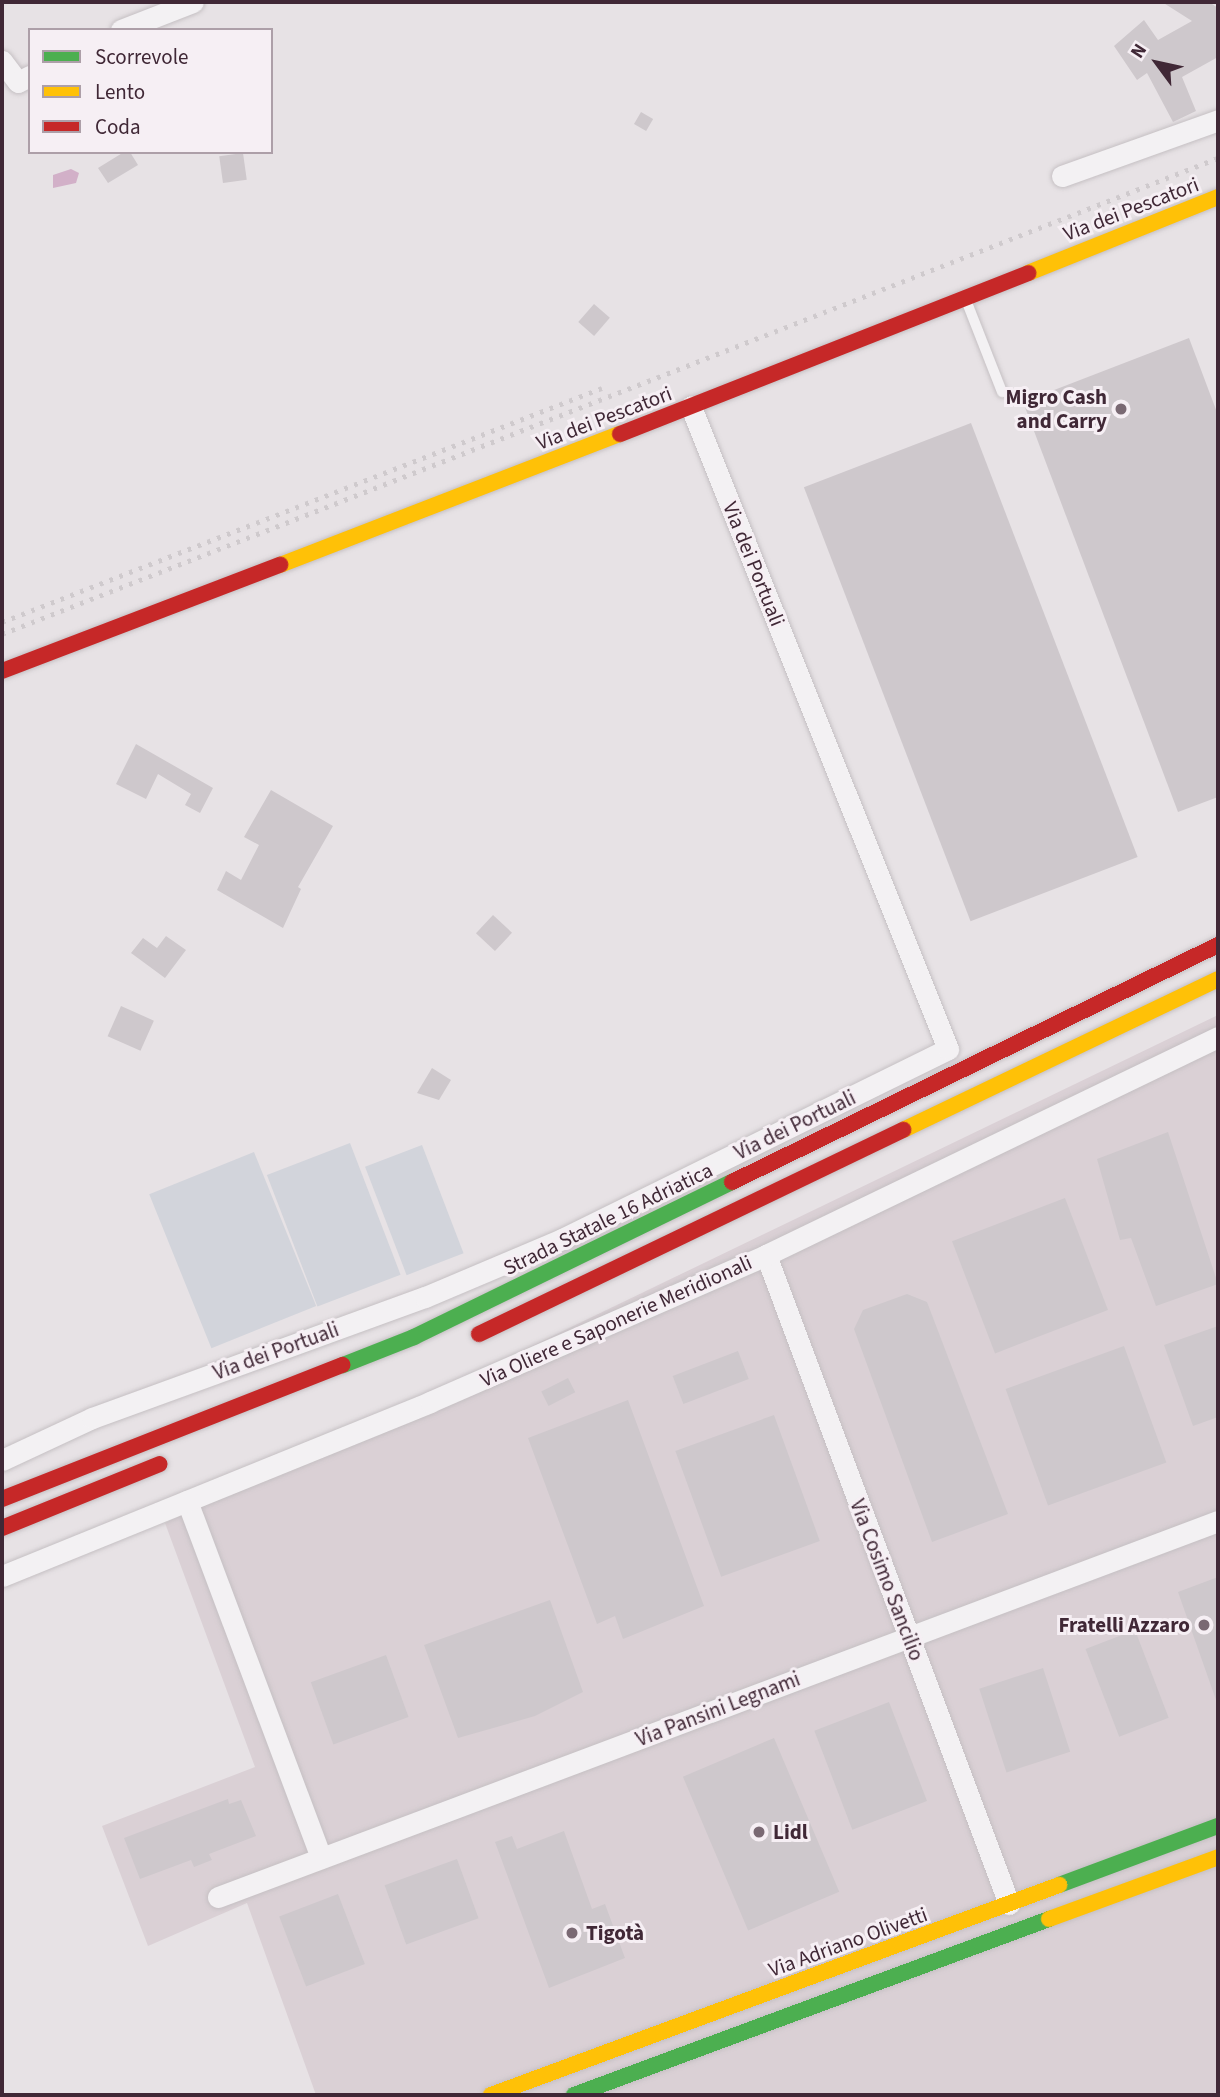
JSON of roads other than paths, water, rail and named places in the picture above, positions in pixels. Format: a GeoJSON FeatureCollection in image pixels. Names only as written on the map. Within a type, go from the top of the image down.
{"type":"FeatureCollection","features":[{"type":"Feature","properties":{"kind":"main road","name":"Via dei Pescatori"},"geometry":{"type":"LineString","coordinates":[[2,671],[691,407],[1218,197]]}},
{"type":"Feature","properties":{"kind":"main road","name":"Strada Statale 16 Adriatica"},"geometry":{"type":"LineString","coordinates":[[2,1499],[414,1337],[1218,945]]}},
{"type":"Feature","properties":{"kind":"main road"},"geometry":{"type":"LineString","coordinates":[[461,1342],[1218,979]]}},
{"type":"Feature","properties":{"kind":"main road"},"geometry":{"type":"LineString","coordinates":[[2,1528],[181,1456]]}},
{"type":"Feature","properties":{"kind":"main road","name":"Via Adriano Olivetti"},"geometry":{"type":"LineString","coordinates":[[491,2095],[1218,1826]]}},
{"type":"Feature","properties":{"kind":"main road"},"geometry":{"type":"LineString","coordinates":[[574,2095],[1218,1857]]}},
{"type":"Feature","properties":{"kind":"street"},"geometry":{"type":"LineString","coordinates":[[126,28],[193,2]]}},
{"type":"Feature","properties":{"kind":"street"},"geometry":{"type":"LineString","coordinates":[[2,61],[16,82]]}},
{"type":"Feature","properties":{"kind":"street"},"geometry":{"type":"LineString","coordinates":[[1062,176],[1218,120]]}},
{"type":"Feature","properties":{"kind":"street","name":"Via dei Portuali"},"geometry":{"type":"LineString","coordinates":[[2,1460],[92,1418],[425,1297],[562,1239],[948,1049],[691,407]]}},
{"type":"Feature","properties":{"kind":"street","name":"Via Oliere e Saponerie Meridionali"},"geometry":{"type":"LineString","coordinates":[[2,1576],[430,1402],[766,1255],[1218,1037]]}},
{"type":"Feature","properties":{"kind":"street","name":"Via Cosimo Sancilio"},"geometry":{"type":"LineString","coordinates":[[766,1255],[1009,1904]]}},
{"type":"Feature","properties":{"kind":"street"},"geometry":{"type":"LineString","coordinates":[[187,1501],[321,1858]]}},
{"type":"Feature","properties":{"kind":"street","name":"Via Pansini Legnami"},"geometry":{"type":"LineString","coordinates":[[218,1897],[1218,1521]]}},
{"type":"Feature","properties":{"kind":"lane"},"geometry":{"type":"LineString","coordinates":[[965,297],[1002,392]]}},
{"type":"Feature","properties":{"kind":"railway"},"geometry":{"type":"LineString","coordinates":[[2,634],[1218,158]]}},
{"type":"Feature","properties":{"kind":"railway"},"geometry":{"type":"LineString","coordinates":[[2,622],[602,388]]}},
{"type":"Feature","properties":{"kind":"place","name":"Migro Cash and Carry"},"geometry":{"type":"Point","coordinates":[1121,409]}},
{"type":"Feature","properties":{"kind":"place","name":"Fratelli Azzaro"},"geometry":{"type":"Point","coordinates":[1204,1625]}},
{"type":"Feature","properties":{"kind":"place","name":"Lidl"},"geometry":{"type":"Point","coordinates":[759,1832]}},
{"type":"Feature","properties":{"kind":"place","name":"Tigotà"},"geometry":{"type":"Point","coordinates":[572,1933]}}]}
